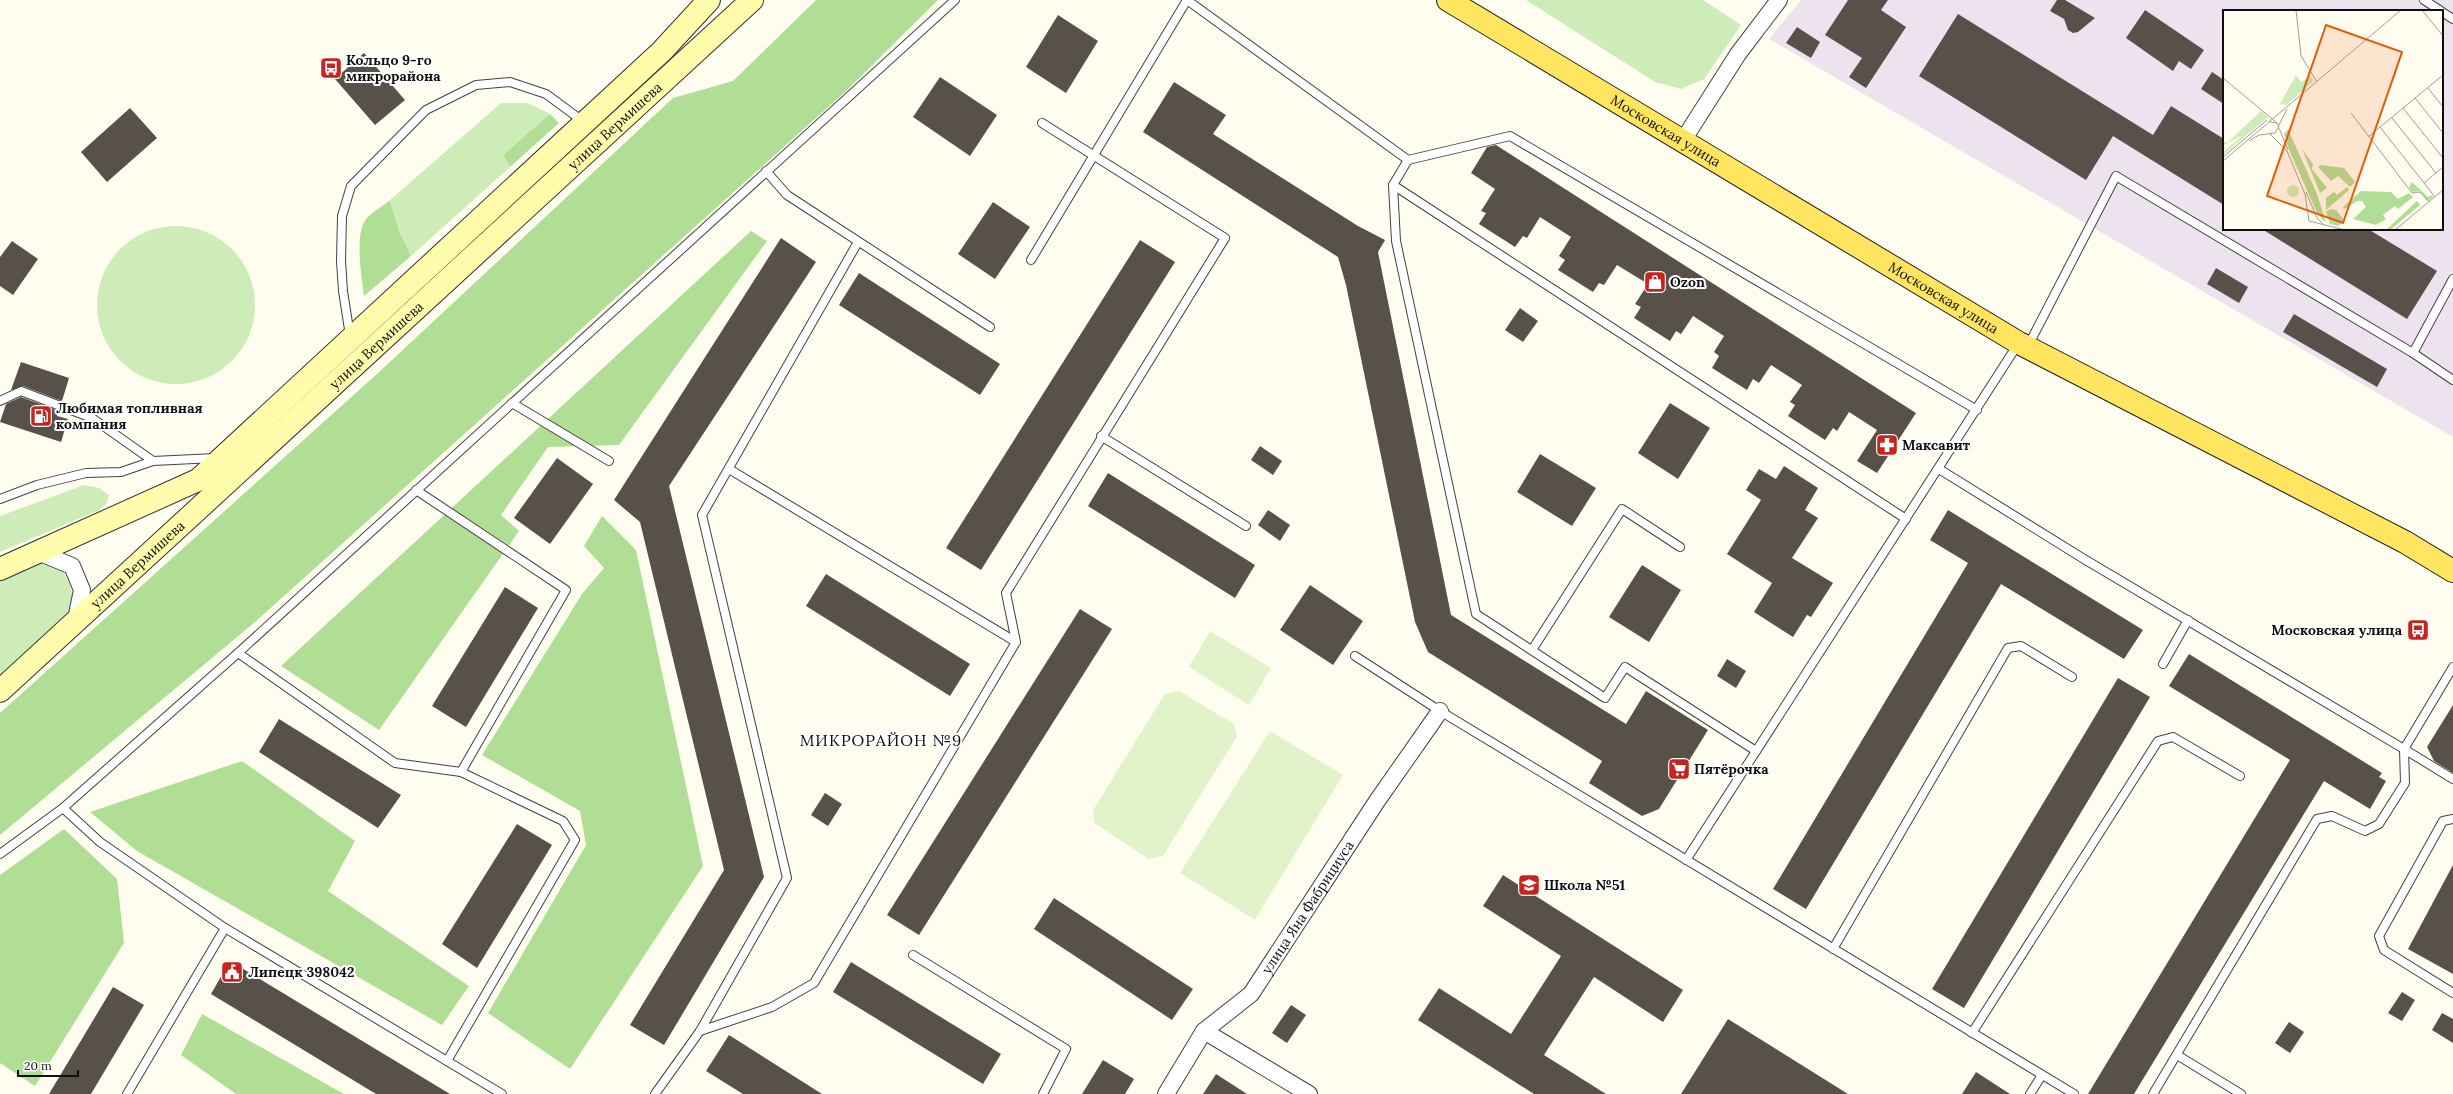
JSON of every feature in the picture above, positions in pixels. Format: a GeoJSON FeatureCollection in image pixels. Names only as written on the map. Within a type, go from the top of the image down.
{"type":"FeatureCollection","features":[{"type":"Feature","properties":{"kind":"main road","name":"улица Вермишева"},"geometry":{"type":"LineString","coordinates":[[0,569],[198,480],[662,51],[709,0]]}},
{"type":"Feature","properties":{"kind":"main road","name":"улица Вермишева"},"geometry":{"type":"LineString","coordinates":[[0,691],[75,624],[752,0]]}},
{"type":"Feature","properties":{"kind":"main road","name":"Московская улица"},"geometry":{"type":"LineString","coordinates":[[1448,0],[1682,142],[2024,344],[2405,542],[2453,571]]}},
{"type":"Feature","properties":{"kind":"street"},"geometry":{"type":"LineString","coordinates":[[1682,142],[1738,54],[1779,0]]}},
{"type":"Feature","properties":{"kind":"street"},"geometry":{"type":"LineString","coordinates":[[38,552],[72,566],[82,590],[75,624]]}},
{"type":"Feature","properties":{"kind":"street","name":"улица Яна Фабрициуса"},"geometry":{"type":"LineString","coordinates":[[1166,1094],[1204,1031],[1251,994],[1377,801],[1440,711]]}},
{"type":"Feature","properties":{"kind":"street"},"geometry":{"type":"LineString","coordinates":[[1204,1031],[1309,1094]]}},
{"type":"Feature","properties":{"kind":"lane"},"geometry":{"type":"LineString","coordinates":[[0,854],[63,808],[238,653],[766,171],[956,0]]}},
{"type":"Feature","properties":{"kind":"lane"},"geometry":{"type":"LineString","coordinates":[[1032,260],[1187,0],[1408,160]]}},
{"type":"Feature","properties":{"kind":"lane"},"geometry":{"type":"LineString","coordinates":[[2424,0],[2439,10]]}},
{"type":"Feature","properties":{"kind":"lane"},"geometry":{"type":"LineString","coordinates":[[2443,12],[2453,19]]}},
{"type":"Feature","properties":{"kind":"lane"},"geometry":{"type":"LineString","coordinates":[[351,339],[342,291],[341,261],[342,216],[351,186],[426,110],[476,85],[510,82],[546,94],[585,123]]}},
{"type":"Feature","properties":{"kind":"lane"},"geometry":{"type":"LineString","coordinates":[[700,1031],[772,1007],[814,983],[1016,642],[1006,593],[1101,436],[1225,238],[1042,123]]}},
{"type":"Feature","properties":{"kind":"lane"},"geometry":{"type":"LineString","coordinates":[[1756,751],[1625,667],[1605,698],[1476,614],[1396,241],[1394,186],[1408,160],[1510,136],[1977,410]]}},
{"type":"Feature","properties":{"kind":"lane"},"geometry":{"type":"LineString","coordinates":[[766,171],[787,195],[990,328]]}},
{"type":"Feature","properties":{"kind":"lane"},"geometry":{"type":"LineString","coordinates":[[1686,860],[1977,410],[2024,344],[2116,176],[2413,353],[2453,380]]}},
{"type":"Feature","properties":{"kind":"lane"},"geometry":{"type":"LineString","coordinates":[[1394,186],[1906,519]]}},
{"type":"Feature","properties":{"kind":"lane"},"geometry":{"type":"LineString","coordinates":[[655,1094],[700,1031],[787,878],[702,515],[858,242]]}},
{"type":"Feature","properties":{"kind":"lane"},"geometry":{"type":"LineString","coordinates":[[2413,353],[2453,278]]}},
{"type":"Feature","properties":{"kind":"lane"},"geometry":{"type":"LineString","coordinates":[[0,401],[21,391],[92,418],[153,461]]}},
{"type":"Feature","properties":{"kind":"lane"},"geometry":{"type":"LineString","coordinates":[[512,403],[609,461]]}},
{"type":"Feature","properties":{"kind":"lane"},"geometry":{"type":"LineString","coordinates":[[1101,436],[1246,526]]}},
{"type":"Feature","properties":{"kind":"lane"},"geometry":{"type":"LineString","coordinates":[[0,499],[37,485],[86,473],[121,472],[153,461],[222,458]]}},
{"type":"Feature","properties":{"kind":"lane"},"geometry":{"type":"LineString","coordinates":[[729,469],[1016,642]]}},
{"type":"Feature","properties":{"kind":"lane"},"geometry":{"type":"LineString","coordinates":[[1939,469],[2453,779]]}},
{"type":"Feature","properties":{"kind":"lane"},"geometry":{"type":"LineString","coordinates":[[416,490],[566,590],[461,772]]}},
{"type":"Feature","properties":{"kind":"lane"},"geometry":{"type":"LineString","coordinates":[[1532,650],[1622,509],[1680,547]]}},
{"type":"Feature","properties":{"kind":"lane"},"geometry":{"type":"LineString","coordinates":[[2164,664],[2188,620]]}},
{"type":"Feature","properties":{"kind":"lane"},"geometry":{"type":"LineString","coordinates":[[1833,949],[2008,648],[2021,646],[2072,677]]}},
{"type":"Feature","properties":{"kind":"lane"},"geometry":{"type":"LineString","coordinates":[[238,653],[395,763],[461,772],[563,821],[576,840],[447,1061]]}},
{"type":"Feature","properties":{"kind":"lane"},"geometry":{"type":"LineString","coordinates":[[1355,656],[1440,711],[2074,1094]]}},
{"type":"Feature","properties":{"kind":"lane"},"geometry":{"type":"LineString","coordinates":[[2153,1094],[2317,820],[2332,816],[2365,832],[2379,824],[2405,783],[2404,749],[2453,667]]}},
{"type":"Feature","properties":{"kind":"lane"},"geometry":{"type":"LineString","coordinates":[[1972,1033],[2158,741],[2173,737],[2240,776]]}},
{"type":"Feature","properties":{"kind":"lane"},"geometry":{"type":"LineString","coordinates":[[63,808],[100,842],[225,928],[502,1094]]}},
{"type":"Feature","properties":{"kind":"lane"},"geometry":{"type":"LineString","coordinates":[[2453,819],[2443,821],[2379,936],[2384,950],[2453,993]]}},
{"type":"Feature","properties":{"kind":"lane"},"geometry":{"type":"LineString","coordinates":[[127,1094],[225,928]]}},
{"type":"Feature","properties":{"kind":"lane"},"geometry":{"type":"LineString","coordinates":[[914,955],[1066,1049],[1043,1094]]}},
{"type":"Feature","properties":{"kind":"lane"},"geometry":{"type":"LineString","coordinates":[[2177,1055],[2241,1094]]}},
{"type":"Feature","properties":{"kind":"lane"},"geometry":{"type":"LineString","coordinates":[[2030,1094],[2042,1075]]}},
{"type":"Feature","properties":{"kind":"shaded area"},"geometry":{"type":"Polygon","coordinates":[[[1801,0],[2453,0],[2453,437],[1769,39],[1801,0]]]}},
{"type":"Feature","properties":{"kind":"green space"},"geometry":{"type":"Polygon","coordinates":[[[816,0],[938,0],[846,91],[255,622],[0,835],[0,713],[377,374],[673,98],[733,81],[816,0]]]}},
{"type":"Feature","properties":{"kind":"green space"},"geometry":{"type":"Polygon","coordinates":[[[1526,0],[1703,0],[1741,25],[1704,79],[1681,89],[1655,82],[1526,0]]]}},
{"type":"Feature","properties":{"kind":"green space"},"geometry":{"type":"Polygon","coordinates":[[[501,103],[528,103],[550,114],[503,155],[510,167],[411,256],[399,231],[390,200],[501,103]]]}},
{"type":"Feature","properties":{"kind":"green space"},"geometry":{"type":"Polygon","coordinates":[[[550,114],[559,123],[510,167],[503,155],[550,114]]]}},
{"type":"Feature","properties":{"kind":"green space"},"geometry":{"type":"Polygon","coordinates":[[[390,200],[399,231],[411,256],[364,296],[360,257],[360,235],[362,226],[368,216],[390,200]]]}},
{"type":"Feature","properties":{"kind":"green space"},"geometry":{"type":"Polygon","coordinates":[[[176,226],[206,232],[232,249],[249,275],[255,305],[249,335],[232,361],[206,378],[176,384],[146,378],[120,361],[103,335],[97,305],[103,275],[120,249],[146,232],[176,226]]]}},
{"type":"Feature","properties":{"kind":"green space"},"geometry":{"type":"Polygon","coordinates":[[[751,231],[767,241],[619,445],[548,447],[501,515],[519,531],[379,730],[281,666],[751,231]]]}},
{"type":"Feature","properties":{"kind":"green space"},"geometry":{"type":"Polygon","coordinates":[[[84,485],[99,488],[109,495],[106,504],[97,511],[0,552],[0,516],[84,485]]]}},
{"type":"Feature","properties":{"kind":"green space"},"geometry":{"type":"Polygon","coordinates":[[[602,516],[636,550],[703,866],[570,1069],[488,1013],[586,845],[580,811],[482,755],[582,594],[604,568],[584,546],[602,516]]]}},
{"type":"Feature","properties":{"kind":"green space"},"geometry":{"type":"Polygon","coordinates":[[[40,563],[54,565],[61,569],[66,576],[71,589],[73,599],[72,605],[68,614],[52,634],[0,678],[0,577],[40,563]]]}},
{"type":"Feature","properties":{"kind":"green space"},"geometry":{"type":"Polygon","coordinates":[[[1210,631],[1271,668],[1249,705],[1189,667],[1210,631]]]}},
{"type":"Feature","properties":{"kind":"green space"},"geometry":{"type":"Polygon","coordinates":[[[1179,691],[1234,724],[1237,736],[1163,856],[1149,859],[1094,823],[1093,810],[1165,694],[1179,691]]]}},
{"type":"Feature","properties":{"kind":"green space"},"geometry":{"type":"Polygon","coordinates":[[[1270,731],[1343,775],[1255,920],[1180,873],[1270,731]]]}},
{"type":"Feature","properties":{"kind":"green space"},"geometry":{"type":"Polygon","coordinates":[[[242,761],[355,841],[328,891],[469,986],[442,1025],[137,851],[90,812],[242,761]]]}},
{"type":"Feature","properties":{"kind":"green space"},"geometry":{"type":"Polygon","coordinates":[[[64,829],[117,879],[124,943],[35,1086],[0,1063],[0,875],[64,829]]]}},
{"type":"Feature","properties":{"kind":"green space"},"geometry":{"type":"Polygon","coordinates":[[[202,1014],[344,1094],[236,1094],[181,1055],[202,1014]]]}},
{"type":"Feature","properties":{"kind":"building"},"geometry":{"type":"Polygon","coordinates":[[[1848,0],[1888,0],[1881,10],[1906,27],[1866,88],[1849,77],[1862,58],[1825,35],[1848,0]]]}},
{"type":"Feature","properties":{"kind":"building"},"geometry":{"type":"Polygon","coordinates":[[[2057,0],[2065,0],[2095,18],[2078,32],[2073,33],[2068,30],[2064,19],[2050,11],[2057,0]]]}},
{"type":"Feature","properties":{"kind":"building"},"geometry":{"type":"Polygon","coordinates":[[[2145,10],[2204,50],[2191,69],[2179,61],[2173,71],[2126,38],[2145,10]]]}},
{"type":"Feature","properties":{"kind":"building"},"geometry":{"type":"Polygon","coordinates":[[[1958,14],[2153,135],[2171,106],[2223,138],[2223,204],[2113,136],[2086,180],[1919,76],[1958,14]]]}},
{"type":"Feature","properties":{"kind":"building"},"geometry":{"type":"Polygon","coordinates":[[[1058,15],[1098,41],[1066,93],[1026,67],[1058,15]]]}},
{"type":"Feature","properties":{"kind":"building"},"geometry":{"type":"Polygon","coordinates":[[[1797,27],[1820,42],[1811,58],[1786,43],[1797,27]]]}},
{"type":"Feature","properties":{"kind":"building"},"geometry":{"type":"Polygon","coordinates":[[[364,53],[405,100],[375,125],[335,79],[364,53]]]}},
{"type":"Feature","properties":{"kind":"building"},"geometry":{"type":"Polygon","coordinates":[[[2212,72],[2223,79],[2223,103],[2201,89],[2212,72]]]}},
{"type":"Feature","properties":{"kind":"building"},"geometry":{"type":"Polygon","coordinates":[[[940,77],[997,115],[970,156],[913,117],[940,77]]]}},
{"type":"Feature","properties":{"kind":"building"},"geometry":{"type":"Polygon","coordinates":[[[1174,82],[1226,115],[1213,134],[1358,226],[1385,240],[1378,252],[1451,615],[1626,724],[1646,691],[1708,730],[1659,809],[1642,816],[1589,783],[1602,761],[1428,652],[1415,622],[1346,285],[1338,257],[1143,132],[1174,82]]]}},
{"type":"Feature","properties":{"kind":"building"},"geometry":{"type":"Polygon","coordinates":[[[130,108],[157,138],[107,182],[81,152],[130,108]]]}},
{"type":"Feature","properties":{"kind":"building"},"geometry":{"type":"Polygon","coordinates":[[[1496,145],[1916,413],[1877,473],[1857,461],[1877,430],[1849,412],[1837,431],[1833,428],[1825,440],[1788,416],[1795,405],[1790,402],[1802,385],[1771,365],[1759,383],[1753,379],[1747,390],[1712,368],[1719,356],[1714,352],[1724,336],[1693,316],[1681,334],[1676,331],[1670,341],[1634,318],[1641,307],[1635,304],[1648,284],[1617,265],[1604,285],[1599,283],[1593,292],[1558,270],[1565,260],[1559,256],[1571,237],[1540,217],[1527,238],[1523,236],[1515,247],[1479,224],[1486,213],[1481,211],[1495,189],[1471,173],[1487,147],[1496,145]]]}},
{"type":"Feature","properties":{"kind":"building"},"geometry":{"type":"Polygon","coordinates":[[[993,202],[1030,227],[995,279],[958,254],[993,202]]]}},
{"type":"Feature","properties":{"kind":"building"},"geometry":{"type":"Polygon","coordinates":[[[2264,230],[2370,230],[2437,271],[2407,319],[2264,230]]]}},
{"type":"Feature","properties":{"kind":"building"},"geometry":{"type":"Polygon","coordinates":[[[781,238],[816,262],[669,486],[764,877],[664,1045],[630,1025],[724,870],[640,522],[614,500],[781,238]]]}},
{"type":"Feature","properties":{"kind":"building"},"geometry":{"type":"Polygon","coordinates":[[[1140,240],[1175,262],[981,570],[946,548],[1140,240]]]}},
{"type":"Feature","properties":{"kind":"building"},"geometry":{"type":"Polygon","coordinates":[[[12,241],[38,259],[13,295],[0,286],[0,257],[12,241]]]}},
{"type":"Feature","properties":{"kind":"building"},"geometry":{"type":"Polygon","coordinates":[[[2216,268],[2248,287],[2239,303],[2207,284],[2216,268]]]}},
{"type":"Feature","properties":{"kind":"building"},"geometry":{"type":"Polygon","coordinates":[[[859,273],[1000,364],[980,395],[839,305],[859,273]]]}},
{"type":"Feature","properties":{"kind":"building"},"geometry":{"type":"Polygon","coordinates":[[[1520,308],[1538,321],[1523,342],[1505,330],[1520,308]]]}},
{"type":"Feature","properties":{"kind":"building"},"geometry":{"type":"Polygon","coordinates":[[[2294,314],[2387,369],[2377,387],[2283,332],[2294,314]]]}},
{"type":"Feature","properties":{"kind":"building"},"geometry":{"type":"Polygon","coordinates":[[[21,362],[69,378],[62,401],[23,386],[11,390],[21,362]]]}},
{"type":"Feature","properties":{"kind":"building"},"geometry":{"type":"Polygon","coordinates":[[[21,397],[59,411],[57,416],[68,419],[61,442],[0,422],[6,404],[21,397]]]}},
{"type":"Feature","properties":{"kind":"building"},"geometry":{"type":"Polygon","coordinates":[[[1670,403],[1710,428],[1678,479],[1638,453],[1670,403]]]}},
{"type":"Feature","properties":{"kind":"building"},"geometry":{"type":"Polygon","coordinates":[[[1260,446],[1282,461],[1273,475],[1251,460],[1260,446]]]}},
{"type":"Feature","properties":{"kind":"building"},"geometry":{"type":"Polygon","coordinates":[[[1540,454],[1596,488],[1572,526],[1517,492],[1540,454]]]}},
{"type":"Feature","properties":{"kind":"building"},"geometry":{"type":"Polygon","coordinates":[[[557,458],[593,484],[550,544],[514,518],[557,458]]]}},
{"type":"Feature","properties":{"kind":"building"},"geometry":{"type":"Polygon","coordinates":[[[1784,466],[1818,488],[1805,510],[1818,518],[1792,558],[1833,583],[1811,617],[1807,615],[1793,637],[1754,612],[1772,583],[1727,554],[1761,500],[1746,490],[1759,469],[1776,479],[1784,466]]]}},
{"type":"Feature","properties":{"kind":"building"},"geometry":{"type":"Polygon","coordinates":[[[1108,473],[1255,565],[1235,598],[1088,506],[1108,473]]]}},
{"type":"Feature","properties":{"kind":"building"},"geometry":{"type":"Polygon","coordinates":[[[1268,510],[1290,525],[1280,541],[1258,525],[1268,510]]]}},
{"type":"Feature","properties":{"kind":"building"},"geometry":{"type":"Polygon","coordinates":[[[1948,510],[2143,630],[2124,659],[2001,584],[1806,909],[1773,889],[1968,563],[1930,540],[1948,510]]]}},
{"type":"Feature","properties":{"kind":"building"},"geometry":{"type":"Polygon","coordinates":[[[1642,565],[1681,590],[1649,642],[1609,617],[1642,565]]]}},
{"type":"Feature","properties":{"kind":"building"},"geometry":{"type":"Polygon","coordinates":[[[826,574],[970,664],[950,696],[806,606],[826,574]]]}},
{"type":"Feature","properties":{"kind":"building"},"geometry":{"type":"Polygon","coordinates":[[[1310,585],[1363,621],[1333,665],[1280,630],[1310,585]]]}},
{"type":"Feature","properties":{"kind":"building"},"geometry":{"type":"Polygon","coordinates":[[[505,587],[538,608],[466,727],[432,706],[505,587]]]}},
{"type":"Feature","properties":{"kind":"building"},"geometry":{"type":"Polygon","coordinates":[[[1080,609],[1112,629],[919,935],[887,915],[1080,609]]]}},
{"type":"Feature","properties":{"kind":"building"},"geometry":{"type":"Polygon","coordinates":[[[2189,654],[2382,773],[2379,777],[2386,781],[2370,809],[2324,781],[2134,1094],[2088,1094],[2290,760],[2169,686],[2189,654]]]}},
{"type":"Feature","properties":{"kind":"building"},"geometry":{"type":"Polygon","coordinates":[[[1727,659],[1746,671],[1736,688],[1717,676],[1727,659]]]}},
{"type":"Feature","properties":{"kind":"building"},"geometry":{"type":"Polygon","coordinates":[[[2118,678],[2150,697],[1964,1008],[1932,989],[2118,678]]]}},
{"type":"Feature","properties":{"kind":"building"},"geometry":{"type":"Polygon","coordinates":[[[2453,705],[2453,773],[2434,761],[2427,747],[2453,705]]]}},
{"type":"Feature","properties":{"kind":"building"},"geometry":{"type":"Polygon","coordinates":[[[279,719],[401,795],[378,828],[259,752],[279,719]]]}},
{"type":"Feature","properties":{"kind":"building"},"geometry":{"type":"Polygon","coordinates":[[[825,793],[842,804],[828,826],[811,815],[825,793]]]}},
{"type":"Feature","properties":{"kind":"building"},"geometry":{"type":"Polygon","coordinates":[[[517,824],[552,845],[477,968],[442,944],[517,824]]]}},
{"type":"Feature","properties":{"kind":"building"},"geometry":{"type":"Polygon","coordinates":[[[2453,865],[2453,974],[2408,949],[2453,865]]]}},
{"type":"Feature","properties":{"kind":"building"},"geometry":{"type":"Polygon","coordinates":[[[1503,875],[1683,990],[1663,1022],[1594,977],[1544,1055],[1606,1094],[1534,1094],[1418,1020],[1439,988],[1511,1034],[1561,956],[1483,906],[1503,875]]]}},
{"type":"Feature","properties":{"kind":"building"},"geometry":{"type":"Polygon","coordinates":[[[1054,898],[1193,989],[1172,1020],[1034,929],[1054,898]]]}},
{"type":"Feature","properties":{"kind":"building"},"geometry":{"type":"Polygon","coordinates":[[[230,961],[450,1094],[376,1094],[211,994],[230,961]]]}},
{"type":"Feature","properties":{"kind":"building"},"geometry":{"type":"Polygon","coordinates":[[[851,962],[1001,1054],[983,1084],[833,992],[851,962]]]}},
{"type":"Feature","properties":{"kind":"building"},"geometry":{"type":"Polygon","coordinates":[[[113,987],[144,1005],[91,1094],[49,1094],[113,987]]]}},
{"type":"Feature","properties":{"kind":"building"},"geometry":{"type":"Polygon","coordinates":[[[2402,992],[2415,1000],[2402,1021],[2388,1013],[2402,992]]]}},
{"type":"Feature","properties":{"kind":"building"},"geometry":{"type":"Polygon","coordinates":[[[1291,1005],[1306,1015],[1287,1043],[1272,1033],[1291,1005]]]}},
{"type":"Feature","properties":{"kind":"building"},"geometry":{"type":"Polygon","coordinates":[[[2442,1013],[2453,1019],[2453,1043],[2432,1030],[2442,1013]]]}},
{"type":"Feature","properties":{"kind":"building"},"geometry":{"type":"Polygon","coordinates":[[[1728,1019],[1848,1094],[1681,1094],[1728,1019]]]}},
{"type":"Feature","properties":{"kind":"building"},"geometry":{"type":"Polygon","coordinates":[[[2289,1022],[2304,1032],[2290,1053],[2275,1043],[2289,1022]]]}},
{"type":"Feature","properties":{"kind":"building"},"geometry":{"type":"Polygon","coordinates":[[[729,1035],[822,1094],[743,1094],[706,1071],[729,1035]]]}},
{"type":"Feature","properties":{"kind":"building"},"geometry":{"type":"Polygon","coordinates":[[[1103,1060],[1134,1079],[1125,1094],[1082,1094],[1103,1060]]]}},
{"type":"Feature","properties":{"kind":"building"},"geometry":{"type":"Polygon","coordinates":[[[1976,1072],[2010,1094],[1962,1094],[1976,1072]]]}},
{"type":"Feature","properties":{"kind":"building"},"geometry":{"type":"Polygon","coordinates":[[[1216,1074],[1247,1094],[1203,1094],[1216,1074]]]}},
{"type":"Feature","properties":{"kind":"place","name":"Кольцо 9-го микрорайона"},"geometry":{"type":"Point","coordinates":[331,68]}},
{"type":"Feature","properties":{"kind":"place","name":"Ozon"},"geometry":{"type":"Point","coordinates":[1655,282]}},
{"type":"Feature","properties":{"kind":"place","name":"Любимая топливная компания"},"geometry":{"type":"Point","coordinates":[41,416]}},
{"type":"Feature","properties":{"kind":"place","name":"Максавит"},"geometry":{"type":"Point","coordinates":[1887,445]}},
{"type":"Feature","properties":{"kind":"place","name":"Московская улица"},"geometry":{"type":"Point","coordinates":[2418,630]}},
{"type":"Feature","properties":{"kind":"place","name":"Пятёрочка"},"geometry":{"type":"Point","coordinates":[1679,769]}},
{"type":"Feature","properties":{"kind":"place","name":"Школа №51"},"geometry":{"type":"Point","coordinates":[1529,885]}},
{"type":"Feature","properties":{"kind":"place","name":"Липецк 398042"},"geometry":{"type":"Point","coordinates":[232,972]}},
{"type":"Feature","properties":{"kind":"district","name":"МИКРОРАЙОН №9"},"geometry":{"type":"Point","coordinates":[881,740]}}]}
